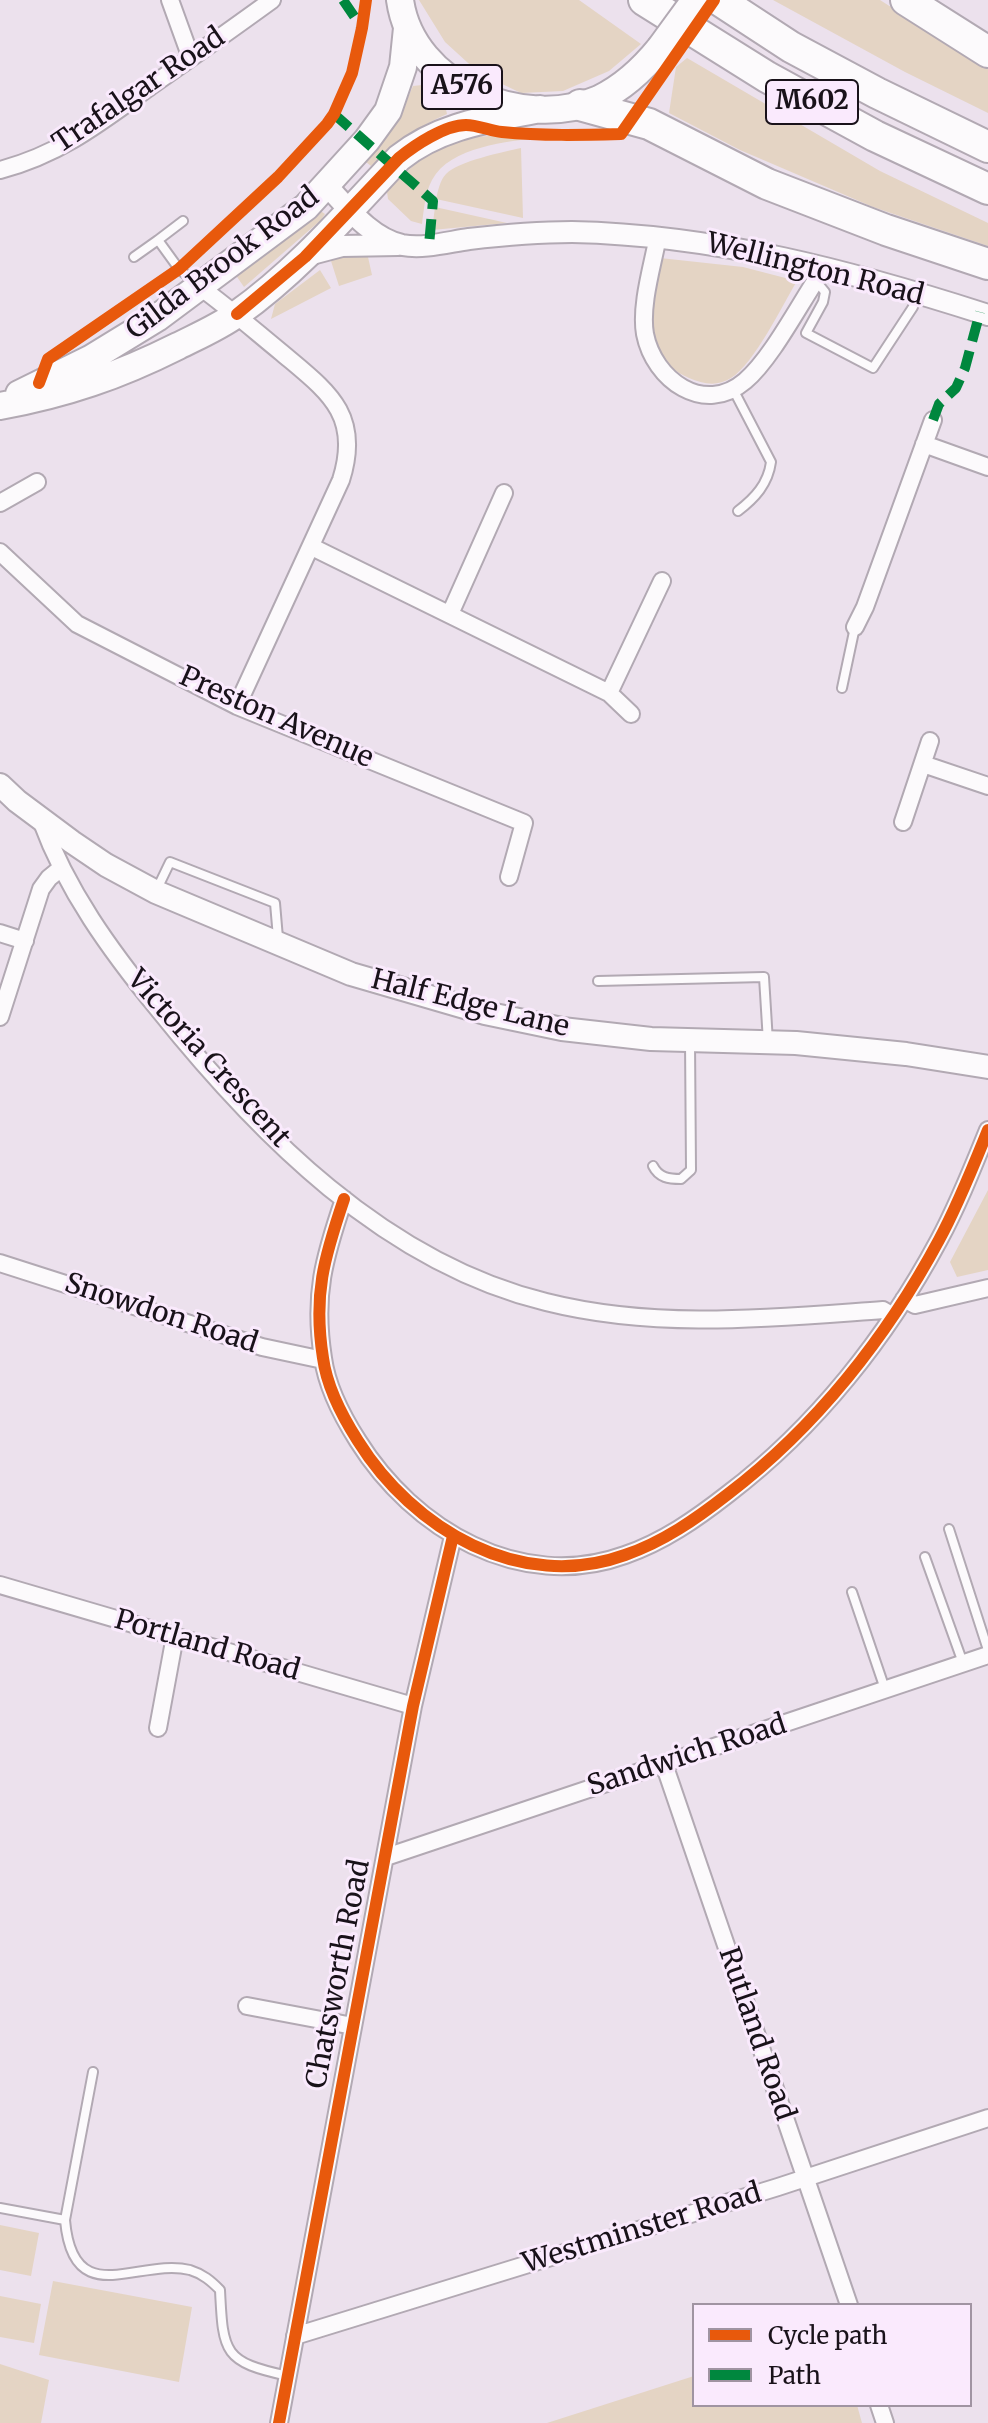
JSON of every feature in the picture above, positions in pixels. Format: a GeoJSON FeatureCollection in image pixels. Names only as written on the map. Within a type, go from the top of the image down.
{"type":"FeatureCollection","features":[{"type":"Feature","properties":{"kind":"highway","name":"M602"},"geometry":{"type":"LineString","coordinates":[[644,0],[767,77],[875,136],[988,189]]}},
{"type":"Feature","properties":{"kind":"highway","name":"M602"},"geometry":{"type":"LineString","coordinates":[[719,0],[791,47],[988,147]]}},
{"type":"Feature","properties":{"kind":"highway"},"geometry":{"type":"LineString","coordinates":[[906,0],[988,52]]}},
{"type":"Feature","properties":{"kind":"highway"},"geometry":{"type":"LineString","coordinates":[[580,105],[632,118],[665,131],[767,184],[886,230],[988,264]]}},
{"type":"Feature","properties":{"kind":"main road","name":"A576"},"geometry":{"type":"LineString","coordinates":[[400,0],[407,28],[441,73],[490,100],[540,109],[580,105],[624,84],[648,63],[695,0]]}},
{"type":"Feature","properties":{"kind":"main road","name":"Gilda Brook Road"},"geometry":{"type":"LineString","coordinates":[[0,406],[115,345],[200,287],[306,207],[367,140],[388,111],[403,67],[407,28]]}},
{"type":"Feature","properties":{"kind":"main road","name":"Gilda Brook Road"},"geometry":{"type":"LineString","coordinates":[[0,406],[52,397],[104,379],[213,329],[237,314],[305,257],[399,158],[423,141],[465,124],[540,109]]}},
{"type":"Feature","properties":{"kind":"main road","name":"Half Edge Lane"},"geometry":{"type":"LineString","coordinates":[[0,785],[41,820],[106,865],[156,892],[351,974],[485,1013],[562,1029],[651,1039],[768,1043],[906,1054],[988,1067]]}},
{"type":"Feature","properties":{"kind":"street"},"geometry":{"type":"LineString","coordinates":[[170,0],[191,58]]}},
{"type":"Feature","properties":{"kind":"street","name":"Trafalgar Road"},"geometry":{"type":"LineString","coordinates":[[0,170],[58,149],[272,0]]}},
{"type":"Feature","properties":{"kind":"street"},"geometry":{"type":"LineString","coordinates":[[327,186],[378,234],[402,245]]}},
{"type":"Feature","properties":{"kind":"street","name":"Wellington Road"},"geometry":{"type":"LineString","coordinates":[[305,257],[342,246],[429,245],[526,233],[658,236],[736,247],[818,273],[916,293],[988,315]]}},
{"type":"Feature","properties":{"kind":"street"},"geometry":{"type":"LineString","coordinates":[[658,236],[646,304],[645,332],[659,365],[685,390],[699,395],[714,395],[746,381],[760,365],[818,273]]}},
{"type":"Feature","properties":{"kind":"street"},"geometry":{"type":"LineString","coordinates":[[200,287],[319,383],[344,421],[347,437],[345,466],[312,547],[237,706]]}},
{"type":"Feature","properties":{"kind":"street"},"geometry":{"type":"LineString","coordinates":[[855,627],[933,420]]}},
{"type":"Feature","properties":{"kind":"street"},"geometry":{"type":"LineString","coordinates":[[924,444],[988,467]]}},
{"type":"Feature","properties":{"kind":"street"},"geometry":{"type":"LineString","coordinates":[[0,503],[37,482]]}},
{"type":"Feature","properties":{"kind":"street"},"geometry":{"type":"LineString","coordinates":[[450,614],[504,493]]}},
{"type":"Feature","properties":{"kind":"street"},"geometry":{"type":"LineString","coordinates":[[312,547],[609,693],[631,714]]}},
{"type":"Feature","properties":{"kind":"street","name":"Preston Avenue"},"geometry":{"type":"LineString","coordinates":[[0,552],[77,624],[237,706],[524,823],[509,877]]}},
{"type":"Feature","properties":{"kind":"street"},"geometry":{"type":"LineString","coordinates":[[609,693],[662,581]]}},
{"type":"Feature","properties":{"kind":"street"},"geometry":{"type":"LineString","coordinates":[[903,822],[930,741]]}},
{"type":"Feature","properties":{"kind":"street"},"geometry":{"type":"LineString","coordinates":[[923,764],[988,786]]}},
{"type":"Feature","properties":{"kind":"street","name":"Victoria Crescent"},"geometry":{"type":"LineString","coordinates":[[41,820],[60,869],[84,910],[125,968],[188,1047],[280,1144],[344,1199],[419,1250],[465,1274],[512,1292],[570,1308],[670,1320],[883,1310],[893,1316]]}},
{"type":"Feature","properties":{"kind":"street"},"geometry":{"type":"LineString","coordinates":[[0,1017],[41,889],[60,869]]}},
{"type":"Feature","properties":{"kind":"street"},"geometry":{"type":"LineString","coordinates":[[0,933],[25,941]]}},
{"type":"Feature","properties":{"kind":"street"},"geometry":{"type":"LineString","coordinates":[[344,1199],[323,1266],[319,1292],[323,1360],[339,1408],[379,1474],[407,1502],[453,1536],[507,1558],[559,1566],[585,1566],[610,1560],[663,1538],[708,1510],[775,1456],[826,1403],[904,1299],[939,1240],[988,1130]]}},
{"type":"Feature","properties":{"kind":"street","name":"Snowdon Road"},"geometry":{"type":"LineString","coordinates":[[0,1263],[262,1347],[323,1360]]}},
{"type":"Feature","properties":{"kind":"street"},"geometry":{"type":"LineString","coordinates":[[904,1299],[915,1305],[988,1288]]}},
{"type":"Feature","properties":{"kind":"street","name":"Chatsworth Road"},"geometry":{"type":"LineString","coordinates":[[279,2423],[413,1706],[453,1536]]}},
{"type":"Feature","properties":{"kind":"street","name":"Portland Road"},"geometry":{"type":"LineString","coordinates":[[0,1585],[413,1706]]}},
{"type":"Feature","properties":{"kind":"street"},"geometry":{"type":"LineString","coordinates":[[158,1728],[175,1636]]}},
{"type":"Feature","properties":{"kind":"street","name":"Sandwich Road"},"geometry":{"type":"LineString","coordinates":[[386,1857],[963,1664],[988,1652]]}},
{"type":"Feature","properties":{"kind":"street","name":"Rutland Road"},"geometry":{"type":"LineString","coordinates":[[664,1764],[848,2303]]}},
{"type":"Feature","properties":{"kind":"street"},"geometry":{"type":"LineString","coordinates":[[247,2006],[353,2026]]}},
{"type":"Feature","properties":{"kind":"street","name":"Westminster Road"},"geometry":{"type":"LineString","coordinates":[[295,2336],[806,2178],[988,2118]]}},
{"type":"Feature","properties":{"kind":"lane"},"geometry":{"type":"LineString","coordinates":[[134,257],[183,221]]}},
{"type":"Feature","properties":{"kind":"lane"},"geometry":{"type":"LineString","coordinates":[[158,240],[179,269],[200,287]]}},
{"type":"Feature","properties":{"kind":"lane"},"geometry":{"type":"LineString","coordinates":[[818,273],[825,292],[806,333],[873,368],[913,307],[916,293]]}},
{"type":"Feature","properties":{"kind":"lane"},"geometry":{"type":"LineString","coordinates":[[733,389],[771,462],[766,481],[759,492],[738,511]]}},
{"type":"Feature","properties":{"kind":"lane"},"geometry":{"type":"LineString","coordinates":[[842,688],[855,627]]}},
{"type":"Feature","properties":{"kind":"lane"},"geometry":{"type":"LineString","coordinates":[[156,892],[170,862],[275,903],[278,943]]}},
{"type":"Feature","properties":{"kind":"lane"},"geometry":{"type":"LineString","coordinates":[[598,981],[764,977],[768,1043]]}},
{"type":"Feature","properties":{"kind":"lane"},"geometry":{"type":"LineString","coordinates":[[653,1166],[661,1176],[669,1179],[681,1179],[691,1170],[690,1040]]}},
{"type":"Feature","properties":{"kind":"lane"},"geometry":{"type":"LineString","coordinates":[[949,1529],[988,1652]]}},
{"type":"Feature","properties":{"kind":"lane"},"geometry":{"type":"LineString","coordinates":[[925,1557],[963,1664]]}},
{"type":"Feature","properties":{"kind":"lane"},"geometry":{"type":"LineString","coordinates":[[852,1592],[885,1690]]}},
{"type":"Feature","properties":{"kind":"lane"},"geometry":{"type":"LineString","coordinates":[[93,2072],[65,2220],[66,2240],[74,2257],[85,2268],[99,2275],[114,2277],[164,2268],[187,2270],[206,2277],[220,2290],[226,2343],[236,2359],[252,2368],[288,2376]]}},
{"type":"Feature","properties":{"kind":"lane"},"geometry":{"type":"LineString","coordinates":[[0,2208],[65,2220]]}},
{"type":"Feature","properties":{"kind":"shaded area"},"geometry":{"type":"Polygon","coordinates":[[[419,0],[579,0],[641,44],[609,71],[563,91],[521,93],[479,73],[445,42],[419,0]]]}},
{"type":"Feature","properties":{"kind":"shaded area"},"geometry":{"type":"Polygon","coordinates":[[[773,0],[880,0],[988,69],[988,113],[905,72],[773,0]]]}},
{"type":"Feature","properties":{"kind":"shaded area"},"geometry":{"type":"Polygon","coordinates":[[[687,58],[880,171],[988,223],[988,246],[873,207],[740,150],[669,113],[676,67],[687,58]]]}},
{"type":"Feature","properties":{"kind":"shaded area"},"geometry":{"type":"Polygon","coordinates":[[[422,85],[445,105],[447,114],[406,136],[371,166],[366,162],[392,126],[413,86],[422,85]]]}},
{"type":"Feature","properties":{"kind":"shaded area"},"geometry":{"type":"Polygon","coordinates":[[[505,135],[542,137],[481,148],[452,160],[432,180],[422,224],[411,221],[388,199],[387,192],[395,183],[433,153],[466,139],[505,135]]]}},
{"type":"Feature","properties":{"kind":"shaded area"},"geometry":{"type":"Polygon","coordinates":[[[521,148],[523,218],[436,199],[442,179],[452,169],[521,148]]]}},
{"type":"Feature","properties":{"kind":"shaded area"},"geometry":{"type":"Polygon","coordinates":[[[435,207],[507,223],[432,230],[435,207]]]}},
{"type":"Feature","properties":{"kind":"shaded area"},"geometry":{"type":"Polygon","coordinates":[[[319,210],[325,214],[321,220],[244,287],[235,274],[261,259],[319,210]]]}},
{"type":"Feature","properties":{"kind":"shaded area"},"geometry":{"type":"Polygon","coordinates":[[[341,254],[368,257],[372,275],[339,286],[331,261],[341,254]]]}},
{"type":"Feature","properties":{"kind":"shaded area"},"geometry":{"type":"Polygon","coordinates":[[[660,258],[743,267],[797,281],[758,348],[740,371],[726,381],[710,384],[689,378],[671,367],[660,355],[650,326],[660,258]]]}},
{"type":"Feature","properties":{"kind":"shaded area"},"geometry":{"type":"Polygon","coordinates":[[[320,270],[331,288],[271,319],[275,304],[320,270]]]}},
{"type":"Feature","properties":{"kind":"shaded area"},"geometry":{"type":"Polygon","coordinates":[[[988,1190],[988,1270],[957,1277],[950,1262],[988,1190]]]}},
{"type":"Feature","properties":{"kind":"shaded area"},"geometry":{"type":"Polygon","coordinates":[[[0,2225],[39,2233],[31,2276],[0,2270],[0,2225]]]}},
{"type":"Feature","properties":{"kind":"shaded area"},"geometry":{"type":"Polygon","coordinates":[[[53,2281],[192,2307],[179,2382],[39,2355],[53,2281]]]}},
{"type":"Feature","properties":{"kind":"shaded area"},"geometry":{"type":"Polygon","coordinates":[[[0,2296],[41,2304],[34,2343],[0,2337],[0,2296]]]}},
{"type":"Feature","properties":{"kind":"shaded area"},"geometry":{"type":"Polygon","coordinates":[[[0,2364],[49,2380],[41,2423],[0,2423],[0,2364]]]}},
{"type":"Feature","properties":{"kind":"shaded area"},"geometry":{"type":"Polygon","coordinates":[[[692,2377],[692,2407],[858,2407],[862,2423],[547,2423],[692,2377]]]}},
{"type":"Feature","properties":{"kind":"marked path"},"geometry":{"type":"LineString","coordinates":[[343,0],[362,28]]}},
{"type":"Feature","properties":{"kind":"marked path"},"geometry":{"type":"LineString","coordinates":[[334,114],[433,201],[429,245]]}},
{"type":"Feature","properties":{"kind":"marked path"},"geometry":{"type":"LineString","coordinates":[[933,420],[939,404],[956,388],[965,368],[980,312]]}},
{"type":"Feature","properties":{"kind":"cycle path"},"geometry":{"type":"LineString","coordinates":[[39,383],[48,359],[179,269],[278,177],[327,124],[352,73],[366,0]]}},
{"type":"Feature","properties":{"kind":"cycle path"},"geometry":{"type":"LineString","coordinates":[[237,314],[305,257],[399,158],[440,132],[466,125],[517,133],[621,134],[714,0]]}},
{"type":"Feature","properties":{"kind":"cycle path"},"geometry":{"type":"LineString","coordinates":[[344,1199],[322,1277],[320,1336],[332,1391],[358,1441],[381,1473],[408,1501],[439,1526],[473,1545],[509,1559],[547,1566],[586,1565],[639,1550],[691,1521],[760,1468],[820,1410],[873,1345],[919,1276],[953,1213],[988,1130]]}},
{"type":"Feature","properties":{"kind":"cycle path"},"geometry":{"type":"LineString","coordinates":[[279,2423],[413,1706],[453,1536]]}}]}
